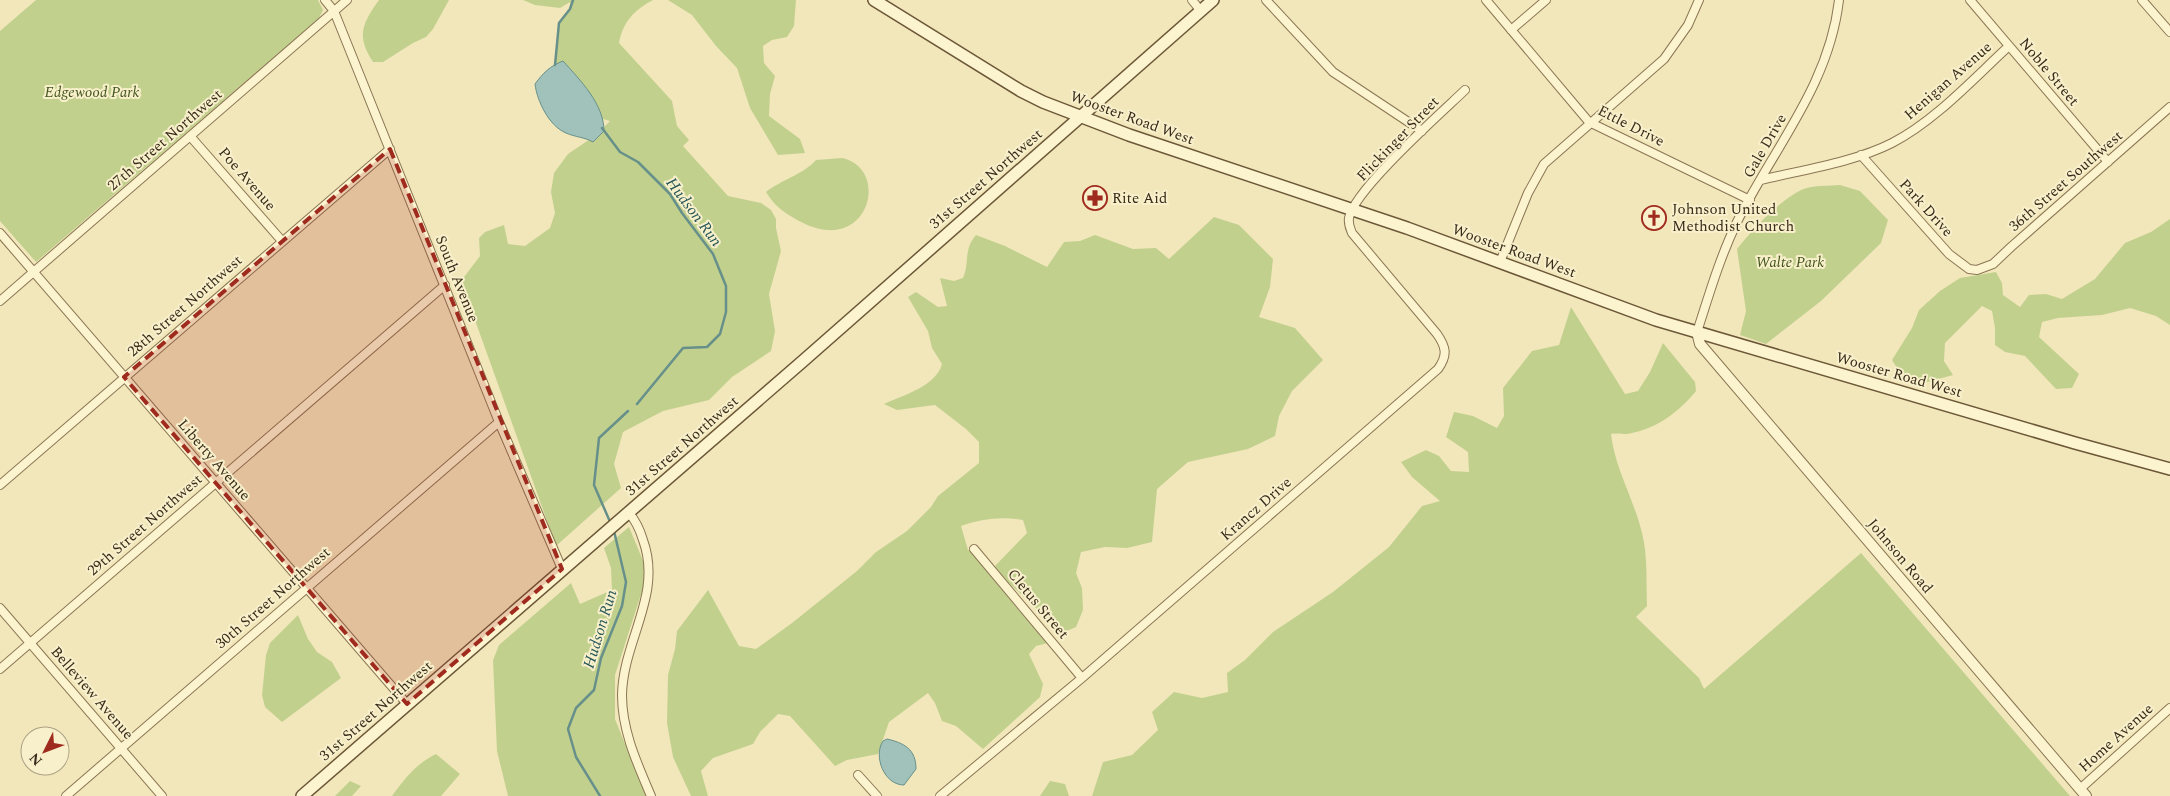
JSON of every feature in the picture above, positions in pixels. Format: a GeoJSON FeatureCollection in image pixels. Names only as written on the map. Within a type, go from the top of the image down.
{"type":"FeatureCollection","features":[{"type":"Feature","properties":{"kind":"main road","name":"Wooster Road West"},"geometry":{"type":"LineString","coordinates":[[874,0],[1021,91],[1080,116],[1178,151],[1353,209],[1656,320],[2170,469]]}},
{"type":"Feature","properties":{"kind":"main road","name":"31st Street Northwest"},"geometry":{"type":"LineString","coordinates":[[302,796],[616,522],[629,513],[1213,0]]}},
{"type":"Feature","properties":{"kind":"street","name":"South Avenue"},"geometry":{"type":"LineString","coordinates":[[325,0],[334,11],[500,422],[562,569]]}},
{"type":"Feature","properties":{"kind":"street","name":"27th Street Northwest"},"geometry":{"type":"LineString","coordinates":[[0,301],[347,0]]}},
{"type":"Feature","properties":{"kind":"street"},"geometry":{"type":"LineString","coordinates":[[1192,0],[1200,10]]}},
{"type":"Feature","properties":{"kind":"street"},"geometry":{"type":"LineString","coordinates":[[1266,0],[1333,72],[1422,131]]}},
{"type":"Feature","properties":{"kind":"street","name":"Ettle Drive"},"geometry":{"type":"LineString","coordinates":[[1486,0],[1590,122],[1750,200]]}},
{"type":"Feature","properties":{"kind":"street"},"geometry":{"type":"LineString","coordinates":[[1511,30],[1546,0]]}},
{"type":"Feature","properties":{"kind":"street"},"geometry":{"type":"LineString","coordinates":[[1500,262],[1528,193],[1540,170],[1556,152],[1664,58],[1688,25],[1699,0]]}},
{"type":"Feature","properties":{"kind":"street","name":"Gale Drive"},"geometry":{"type":"LineString","coordinates":[[1697,332],[1728,245],[1750,200],[1812,91],[1832,36],[1839,0]]}},
{"type":"Feature","properties":{"kind":"street"},"geometry":{"type":"LineString","coordinates":[[2142,0],[2170,32]]}},
{"type":"Feature","properties":{"kind":"street","name":"Noble Street"},"geometry":{"type":"LineString","coordinates":[[1973,1],[2108,162]]}},
{"type":"Feature","properties":{"kind":"street","name":"Henigan Avenue"},"geometry":{"type":"LineString","coordinates":[[1761,180],[1860,155],[1891,143],[1913,131],[2009,46]]}},
{"type":"Feature","properties":{"kind":"street","name":"Flickinger Street"},"geometry":{"type":"LineString","coordinates":[[1353,209],[1382,171],[1465,90]]}},
{"type":"Feature","properties":{"kind":"street","name":"36th Street Southwest"},"geometry":{"type":"LineString","coordinates":[[1977,270],[2000,260],[2011,247],[2170,107]]}},
{"type":"Feature","properties":{"kind":"street","name":"Poe Avenue"},"geometry":{"type":"LineString","coordinates":[[190,136],[282,241]]}},
{"type":"Feature","properties":{"kind":"street","name":"28th Street Northwest"},"geometry":{"type":"LineString","coordinates":[[0,485],[390,149]]}},
{"type":"Feature","properties":{"kind":"street","name":"Park Drive"},"geometry":{"type":"LineString","coordinates":[[1860,155],[1949,254],[1969,269],[1977,270]]}},
{"type":"Feature","properties":{"kind":"street","name":"Krancz Drive"},"geometry":{"type":"LineString","coordinates":[[940,796],[1082,678],[1429,378],[1443,362],[1446,349],[1437,334],[1352,233],[1349,225],[1353,209]]}},
{"type":"Feature","properties":{"kind":"street","name":"Liberty Avenue"},"geometry":{"type":"LineString","coordinates":[[0,234],[407,704]]}},
{"type":"Feature","properties":{"kind":"street","name":"29th Street Northwest"},"geometry":{"type":"LineString","coordinates":[[0,669],[445,285]]}},
{"type":"Feature","properties":{"kind":"street","name":"Johnson Road"},"geometry":{"type":"LineString","coordinates":[[1697,332],[1700,344],[2083,792]]}},
{"type":"Feature","properties":{"kind":"street","name":"30th Street Northwest"},"geometry":{"type":"LineString","coordinates":[[66,796],[500,422]]}},
{"type":"Feature","properties":{"kind":"street"},"geometry":{"type":"LineString","coordinates":[[629,513],[640,532],[647,551],[650,572],[648,593],[627,663],[622,694],[623,712],[631,748],[651,796]]}},
{"type":"Feature","properties":{"kind":"street","name":"Cletus Street"},"geometry":{"type":"LineString","coordinates":[[974,549],[1082,678]]}},
{"type":"Feature","properties":{"kind":"street","name":"Belleview Avenue"},"geometry":{"type":"LineString","coordinates":[[0,608],[162,796]]}},
{"type":"Feature","properties":{"kind":"street","name":"Home Avenue"},"geometry":{"type":"LineString","coordinates":[[2083,792],[2170,708]]}},
{"type":"Feature","properties":{"kind":"street"},"geometry":{"type":"LineString","coordinates":[[858,775],[877,796]]}},
{"type":"Feature","properties":{"kind":"highlighted area"},"geometry":{"type":"Polygon","coordinates":[[[390,149],[562,569],[407,704],[124,377],[390,149]]]}},
{"type":"Feature","properties":{"kind":"green space","name":"Edgewood Park"},"geometry":{"type":"Polygon","coordinates":[[[36,0],[318,0],[323,10],[319,18],[36,262],[0,221],[0,31],[36,0]]]}},
{"type":"Feature","properties":{"kind":"green space"},"geometry":{"type":"Polygon","coordinates":[[[379,0],[449,0],[433,29],[426,37],[383,62],[373,62],[364,45],[363,30],[368,16],[379,0]]]}},
{"type":"Feature","properties":{"kind":"green space"},"geometry":{"type":"Polygon","coordinates":[[[523,0],[653,0],[630,17],[623,29],[619,43],[672,101],[677,126],[689,140],[683,146],[728,196],[761,203],[771,210],[776,219],[781,251],[769,294],[775,331],[771,351],[732,377],[709,400],[663,411],[623,432],[614,464],[621,488],[556,546],[461,281],[480,256],[479,238],[485,232],[504,225],[508,244],[525,246],[550,228],[555,213],[551,192],[554,173],[568,154],[596,135],[610,121],[596,117],[555,70],[559,23],[570,9],[570,2],[560,8],[535,5],[523,0]]]}},
{"type":"Feature","properties":{"kind":"green space"},"geometry":{"type":"Polygon","coordinates":[[[668,0],[796,0],[794,26],[787,37],[772,40],[763,46],[764,63],[775,76],[770,94],[769,116],[800,139],[805,153],[778,155],[750,108],[737,68],[716,46],[692,15],[668,0]]]}},
{"type":"Feature","properties":{"kind":"green space"},"geometry":{"type":"Polygon","coordinates":[[[842,158],[857,165],[866,178],[869,192],[865,207],[857,220],[843,228],[824,230],[801,222],[781,210],[766,192],[805,169],[816,160],[842,158]]]}},
{"type":"Feature","properties":{"kind":"green space","name":"Walte Park"},"geometry":{"type":"Polygon","coordinates":[[[1840,185],[1860,191],[1888,220],[1881,243],[1821,301],[1766,344],[1740,335],[1746,311],[1737,249],[1766,216],[1792,195],[1810,187],[1840,185]]]}},
{"type":"Feature","properties":{"kind":"green space"},"geometry":{"type":"Polygon","coordinates":[[[1214,217],[1239,225],[1273,259],[1270,287],[1259,317],[1295,328],[1323,360],[1292,391],[1279,416],[1275,436],[1248,449],[1188,462],[1157,489],[1152,542],[1127,548],[1105,547],[1081,552],[1076,573],[1082,588],[1083,610],[1076,627],[1062,633],[1057,630],[995,566],[1027,533],[1023,520],[1008,518],[992,519],[961,526],[968,550],[974,549],[1052,642],[1036,646],[1029,654],[1043,684],[1040,697],[983,749],[956,726],[942,721],[935,703],[928,693],[889,722],[878,754],[847,760],[835,766],[790,716],[778,714],[760,732],[753,744],[713,758],[701,771],[708,796],[691,796],[673,757],[667,723],[668,675],[675,649],[677,631],[708,590],[739,646],[756,649],[857,571],[876,552],[907,531],[931,507],[938,496],[979,463],[979,442],[966,429],[935,405],[897,410],[884,404],[926,384],[939,372],[942,364],[932,348],[928,331],[908,297],[916,292],[938,307],[947,306],[940,278],[954,281],[963,278],[969,246],[976,235],[1005,246],[1047,267],[1064,242],[1080,241],[1095,235],[1133,249],[1156,248],[1169,259],[1214,217]]]}},
{"type":"Feature","properties":{"kind":"green space"},"geometry":{"type":"Polygon","coordinates":[[[2170,219],[2170,325],[2156,316],[2130,308],[2102,315],[2058,318],[2042,322],[2039,337],[2079,374],[2072,388],[2056,389],[2025,356],[2005,352],[1995,345],[1992,311],[1982,306],[1945,343],[1944,361],[1953,375],[1924,383],[1900,373],[1892,360],[1912,328],[1919,310],[1940,291],[1960,278],[1996,272],[2002,283],[2003,295],[2020,307],[2029,295],[2046,294],[2062,299],[2095,279],[2125,243],[2151,232],[2170,219]]]}},
{"type":"Feature","properties":{"kind":"green space"},"geometry":{"type":"Polygon","coordinates":[[[1571,307],[1625,394],[1638,391],[1650,372],[1663,343],[1695,382],[1696,391],[1666,419],[1637,432],[1611,434],[1620,472],[1639,520],[1645,551],[1647,606],[1636,617],[1699,678],[1704,689],[1861,553],[2070,796],[1092,796],[1103,762],[1132,755],[1158,730],[1152,712],[1174,692],[1202,698],[1228,692],[1227,673],[1245,660],[1273,632],[1333,592],[1389,547],[1422,506],[1440,501],[1412,477],[1401,462],[1426,450],[1439,456],[1451,471],[1469,472],[1468,452],[1446,437],[1454,412],[1473,416],[1497,428],[1504,416],[1503,388],[1532,351],[1559,345],[1571,307]]]}},
{"type":"Feature","properties":{"kind":"green space"},"geometry":{"type":"Polygon","coordinates":[[[629,527],[644,563],[644,585],[615,675],[615,719],[646,796],[508,796],[497,751],[493,660],[499,645],[571,583],[580,604],[612,590],[611,568],[604,548],[629,527]]]}},
{"type":"Feature","properties":{"kind":"green space"},"geometry":{"type":"Polygon","coordinates":[[[298,615],[308,639],[317,652],[332,662],[341,678],[282,722],[265,707],[262,695],[266,655],[270,643],[298,615]]]}},
{"type":"Feature","properties":{"kind":"green space"},"geometry":{"type":"Polygon","coordinates":[[[436,754],[460,774],[441,796],[392,796],[411,772],[436,754]]]}},
{"type":"Feature","properties":{"kind":"green space"},"geometry":{"type":"Polygon","coordinates":[[[350,781],[361,786],[352,796],[335,796],[350,781]]]}},
{"type":"Feature","properties":{"kind":"green space"},"geometry":{"type":"Polygon","coordinates":[[[1050,781],[1065,784],[1069,796],[1040,796],[1050,781]]]}},
{"type":"Feature","properties":{"kind":"water"},"geometry":{"type":"Polygon","coordinates":[[[563,61],[590,93],[600,111],[604,131],[593,142],[560,130],[549,119],[538,98],[535,84],[547,70],[563,61]]]}},
{"type":"Feature","properties":{"kind":"water"},"geometry":{"type":"Polygon","coordinates":[[[887,739],[904,745],[914,756],[916,769],[904,785],[897,784],[891,780],[882,769],[879,754],[880,747],[883,741],[887,739]]]}},
{"type":"Feature","properties":{"kind":"waterway","name":"Hudson Run"},"geometry":{"type":"LineString","coordinates":[[555,65],[559,23],[570,9],[573,0]]}},
{"type":"Feature","properties":{"kind":"waterway","name":"Hudson Run"},"geometry":{"type":"LineString","coordinates":[[602,128],[620,152],[638,162],[670,194],[713,254],[726,286],[726,312],[720,334],[707,347],[683,348],[637,404]]}},
{"type":"Feature","properties":{"kind":"waterway","name":"Hudson Run"},"geometry":{"type":"LineString","coordinates":[[611,524],[594,485],[599,438],[628,411]]}},
{"type":"Feature","properties":{"kind":"waterway","name":"Hudson Run"},"geometry":{"type":"LineString","coordinates":[[600,796],[576,757],[568,729],[576,708],[594,690],[601,658],[622,606],[626,582],[614,531]]}},
{"type":"Feature","properties":{"kind":"place","name":"Rite Aid"},"geometry":{"type":"Point","coordinates":[1095,198]}},
{"type":"Feature","properties":{"kind":"place","name":"Johnson United Methodist Church"},"geometry":{"type":"Point","coordinates":[1654,218]}}]}
